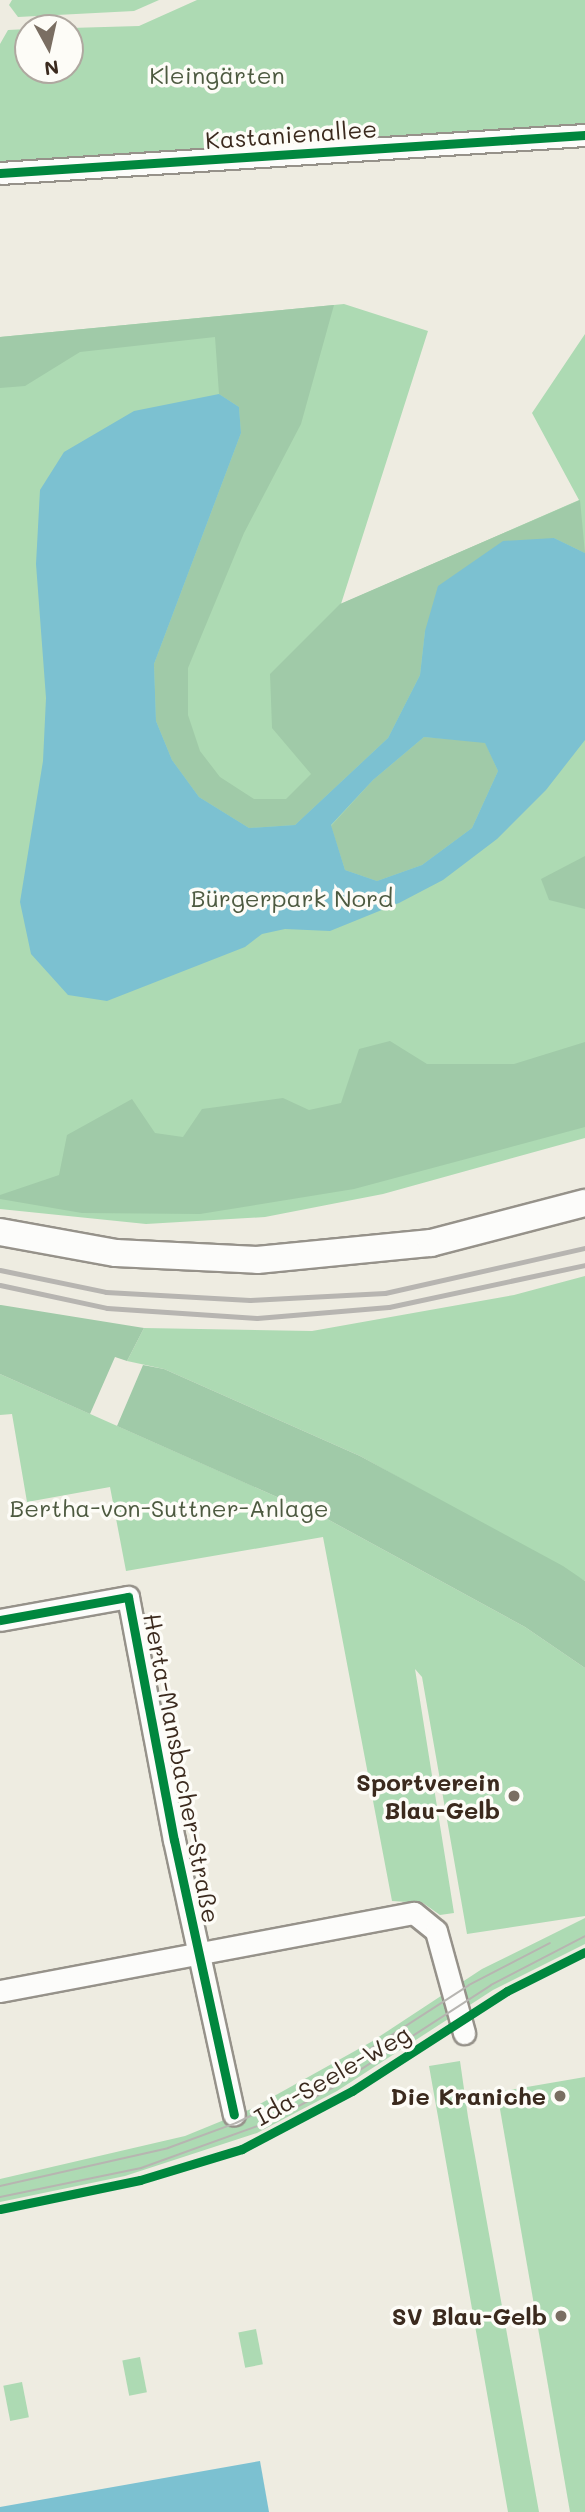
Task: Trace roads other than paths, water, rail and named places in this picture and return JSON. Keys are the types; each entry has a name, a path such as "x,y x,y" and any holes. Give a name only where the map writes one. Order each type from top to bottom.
{"main road":[{"path":"0,1232 116,1253 257,1260 431,1243 585,1203"}],"street":[{"name":"Kastanienallee","path":"0,173 585,135"},
{"name":"Herta-Mansbacher-Straße","path":"0,1620 128,1597 198,1950"},
{"path":"0,1991 198,1950 414,1913 436,1931 464,2033"},
{"path":"198,1950 233,2115"}],"water":[{"path":"219,394 239,407 241,433 154,664 156,721 172,760 199,797 249,828 295,825 388,738 420,675 425,631 438,586 503,541 554,538 585,553 585,740 546,790 497,839 443,880 399,903 330,931 285,929 262,934 245,947 107,1001 68,995 31,954 20,902 43,761 46,698 36,564 40,490 64,452 134,411","holes":["424,737 485,743 498,771 472,828 422,865 377,881 345,870 331,825 373,780"]},
{"path":"260,2461 269,2512 0,2512 0,2507"}],"tram line":[{"path":"0,2197 141,2168 269,2122 332,2088 491,1985 585,1936"},
{"path":"0,2186 168,2148 236,2123 314,2085 469,1985 550,1943"}],"railway":[{"path":"0,1270 106,1292 250,1300 385,1293 585,1248"},
{"path":"0,1285 107,1308 257,1318 389,1307 585,1265"}],"place":[{"name":"Sportverein Blau-Gelb","path":"514,1796"},
{"name":"Die Kraniche","path":"560,2096"},
{"name":"SV Blau-Gelb","path":"561,2316"}],"park label":[{"name":"Kleingärten","path":"217,75"},
{"name":"Bürgerpark Nord","path":"292,898"},
{"name":"Bertha-von-Suttner-Anlage","path":"169,1508"}]}
